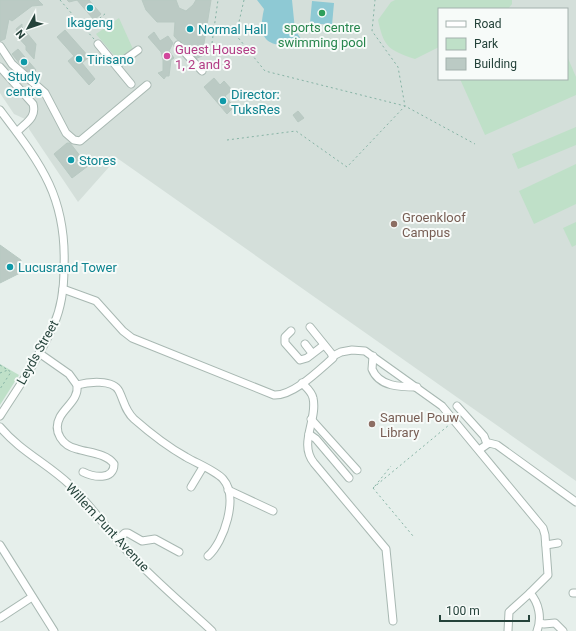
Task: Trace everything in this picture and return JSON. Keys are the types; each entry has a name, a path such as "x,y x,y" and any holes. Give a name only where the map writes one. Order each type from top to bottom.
{"street":[{"path":"98,44 117,65 131,84"},
{"path":"178,45 202,72"},
{"path":"0,46 12,64 46,93 66,133 74,140 80,140 148,87 82,142 72,141 63,134 42,94 17,73 0,53"},
{"path":"117,65 138,50"},
{"path":"0,67 33,104 35,111 32,118 17,132"},
{"name":"Leyds Street","path":"0,110 46,175 61,212 65,244 64,289 57,318 39,353 0,416"},
{"path":"64,289 96,301 132,338 269,394 278,396 288,393 333,356 341,352 358,350 365,351 373,356 438,402 543,528 546,544 548,575 509,612 508,631"},
{"path":"310,327 333,356"},
{"path":"291,330 285,338 285,343 297,358 303,360 324,345"},
{"path":"305,344 312,353"},
{"path":"39,353 69,374 77,385 76,396 59,420 58,432 60,439 68,447 99,455 111,460 114,465 110,472 100,477 93,477 83,472"},
{"path":"373,356 372,369 380,380 397,386 417,387"},
{"path":"77,385 95,383 114,386 119,392 128,413 134,419 185,457 223,478 228,490 229,513 220,543 208,556"},
{"path":"302,383 313,398 308,451 312,461 386,549 393,621"},
{"path":"457,406 484,436 487,444"},
{"path":"311,419 357,470"},
{"name":"Willem Punt Avenue","path":"0,427 15,443 69,484 89,504 117,540 135,559 212,631"},
{"path":"309,434 316,439 349,478"},
{"path":"479,450 487,444 497,444 576,502"},
{"path":"191,487 203,467"},
{"path":"228,490 273,511"},
{"path":"117,540 125,532 142,541 155,539 179,552"},
{"path":"546,544 558,543"},
{"path":"0,545 54,631"},
{"path":"530,593 536,601 540,628"},
{"path":"0,618 32,597"},
{"path":"540,628 545,624 555,623 563,631"}],"path":[{"path":"60,0 98,44"},
{"path":"212,43 218,0"},
{"path":"244,0 236,35 265,71 405,106 475,144"},
{"path":"375,0 372,31 398,67 405,106"},
{"path":"86,30 106,13"},
{"path":"227,140 296,131 347,167 405,106"},
{"path":"0,365 11,372 0,389"},
{"path":"0,372 8,370"},
{"path":"373,488 455,421"},
{"path":"373,488 391,466"},
{"path":"373,488 413,536"}],"shaded area":[{"name":"Groenkloof Campus","path":"0,0 576,0 576,481 117,158 78,202 29,129 28,123 25,119 14,114 0,93"}],"green space":[{"path":"395,0 512,0 512,4 509,8 438,8 438,48 415,59 393,50 385,42 378,20 391,2"},
{"path":"119,18 133,49 118,60 96,34"},
{"path":"568,58 576,77 576,95 485,135 460,80 568,80"},
{"path":"576,127 576,145 518,169 512,154"},
{"path":"576,164 576,204 534,224 519,191"},
{"path":"576,222 576,245 572,247 563,228"},
{"path":"0,364 19,375 0,405"}],"water":[{"path":"257,0 292,0 295,30 305,45 276,44 265,38 262,31 264,9"},
{"name":"sports centre swimming pool","path":"312,1 334,3 332,25 310,23"}],"building":[{"path":"0,0 38,0 43,5 32,6 12,21 9,19 5,39 0,41"},
{"name":"Ikageng","path":"77,0 89,0 101,14 94,20"},
{"name":"Normal Hall","path":"142,0 176,0 179,8 186,11 196,0 211,0 202,56 195,59 174,36 175,22 157,22 146,10"},
{"path":"22,24 22,27 36,44 34,59 26,50 26,46 16,35 18,33 16,29"},
{"name":"Tirisano","path":"65,30 89,57 82,63 95,79 89,85 68,61 74,56 57,37"},
{"name":"Guest Houses 1, 2 and 3","path":"154,32 160,41 168,36 173,43 169,51 174,58 171,60 169,76 166,76 164,79 158,73 163,71 161,52 148,37"},
{"name":"Study centre","path":"18,49 36,70 29,75 12,54"},
{"name":"Director: TuksRes","path":"214,78 220,85 224,81 232,90 225,96 234,107 227,114 204,87"},
{"path":"298,111 304,118 298,122 293,115"},
{"name":"Stores","path":"67,143 70,143 88,166 72,178 54,154"},
{"name":"Lucusrand Tower","path":"0,245 21,260 20,273 0,283"}],"place":[{"name":"Ikageng","path":"90,8"},
{"name":"sports centre swimming pool","path":"322,13"},
{"name":"Normal Hall","path":"190,29"},
{"name":"Guest Houses 1, 2 and 3","path":"167,56"},
{"name":"Tirisano","path":"79,59"},
{"name":"Study centre","path":"24,62"},
{"name":"Director: TuksRes","path":"223,101"},
{"name":"Stores","path":"71,160"},
{"name":"Groenkloof Campus","path":"394,224"},
{"name":"Lucusrand Tower","path":"10,267"},
{"name":"Samuel Pouw Library","path":"372,424"}]}
